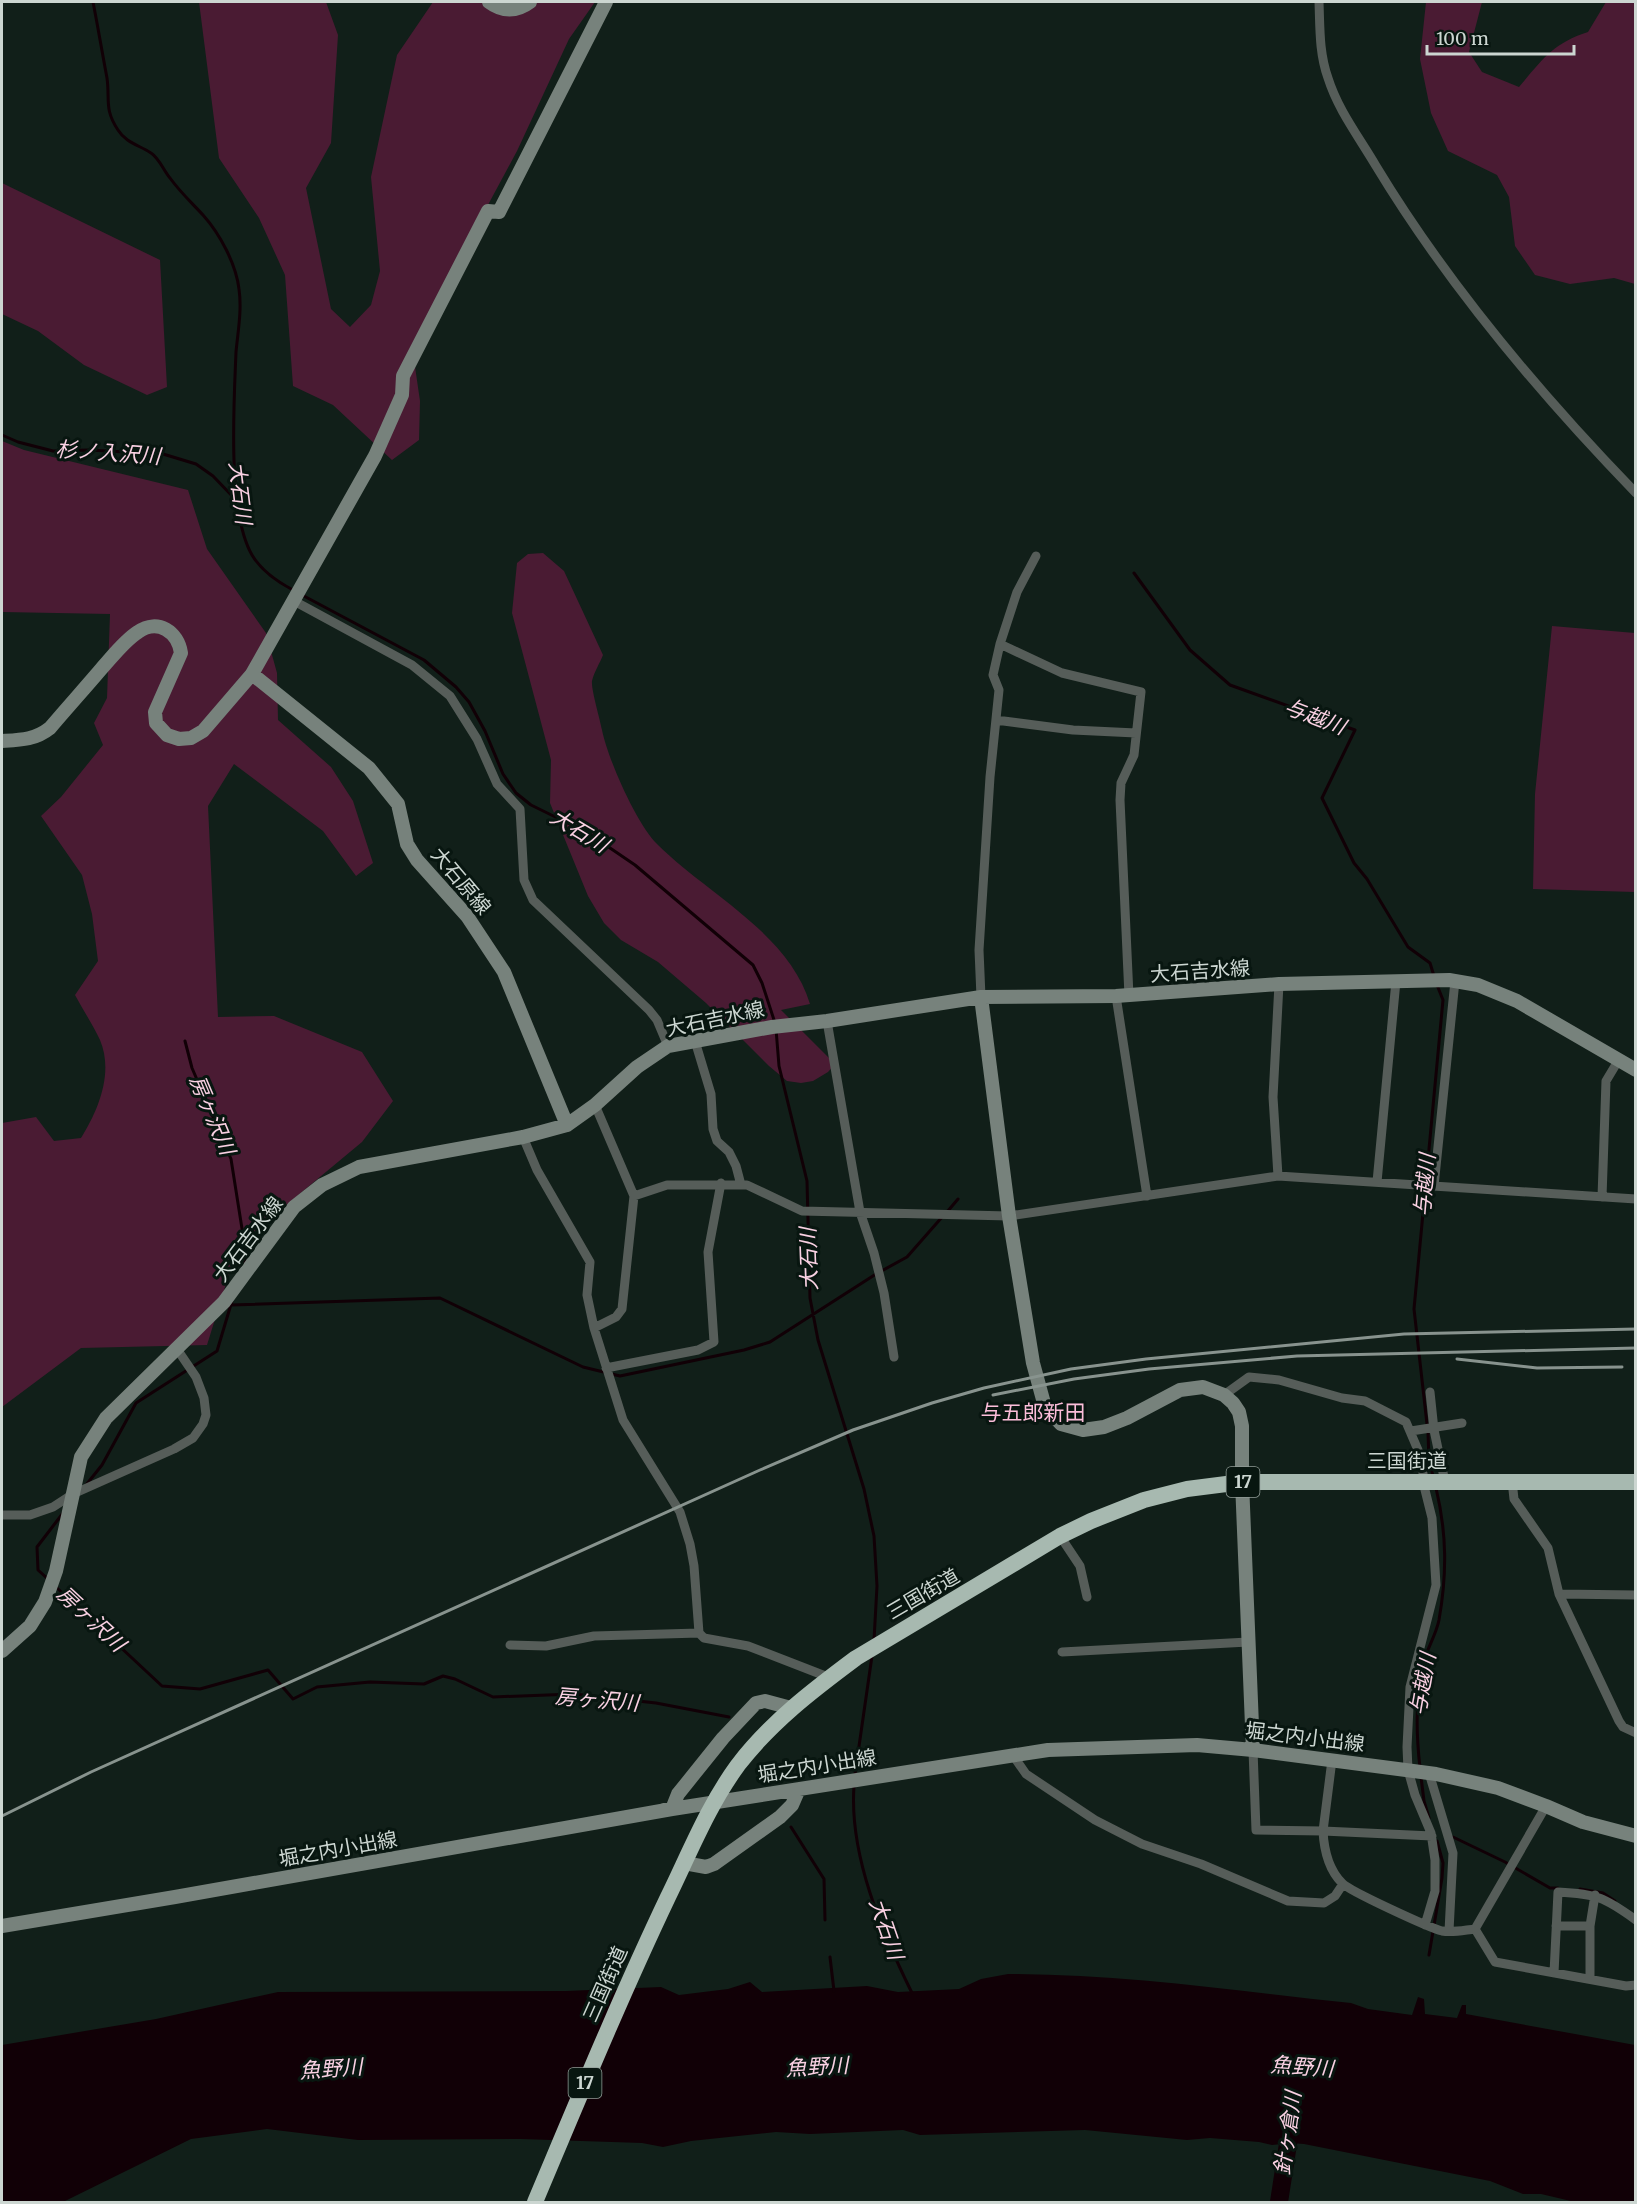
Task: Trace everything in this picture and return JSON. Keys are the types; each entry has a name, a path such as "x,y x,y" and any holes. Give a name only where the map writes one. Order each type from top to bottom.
{"highway":[{"name":"三国街道","path":"535,2202 636,1964 697,1832 721,1790 752,1749 792,1708 828,1677 856,1658 1060,1536 1144,1500 1187,1489 1242,1482 1635,1482"}],"main road":[{"path":"489,2 501,9 514,10 531,2"},
{"path":"2,741 40,736 50,728 124,643 140,630 151,626 163,627 171,631 180,643 181,653 155,712 156,723 167,735 179,739 191,738 203,731 252,675 375,456 402,395 403,376 488,211 500,212 606,2"},
{"name":"大石原線","path":"252,675 369,768 398,804 407,844 417,860 467,916 504,972 567,1125"},
{"name":"大石吉水線","path":"2,1651 30,1626 45,1602 56,1572 81,1457 106,1418 224,1302 294,1207 322,1185 359,1167 523,1137 567,1125 595,1105 637,1067 668,1046 776,1026 827,1021 981,997 1123,996 1279,984 1455,981 1478,985 1517,1001 1635,1070"},
{"path":"981,997 1009,1216 1033,1363 1045,1407 1061,1424 1083,1430 1104,1427 1127,1418 1180,1390 1203,1387 1224,1395 1239,1412 1242,1426 1242,1482 1253,1750"},
{"path":"672,1809 678,1794 723,1738 756,1703 765,1701 792,1708"},
{"name":"堀之内小出線","path":"2,1926 672,1809 1048,1750 1197,1745 1419,1771 1498,1788 1583,1822 1635,1836"},
{"path":"684,1863 706,1867 714,1864 780,1817 792,1805 800,1789"}],"street":[{"path":"1319,2 1321,52 1333,93 1393,195 1510,355 1571,427 1635,494"},
{"path":"981,997 979,950 999,690 993,675 1000,644 1017,592 1036,556"},
{"path":"295,599 412,664 450,696 477,740 497,784 520,809 524,880 533,900 649,1010 657,1020 668,1046"},
{"path":"1000,644 1062,673 1141,692 1134,755 1121,783 1120,800 1123,996 1147,1196"},
{"path":"996,720 1073,730 1136,733"},
{"path":"1377,1182 1396,981"},
{"path":"1434,1186 1455,981"},
{"path":"1278,1176 1273,1097 1279,984"},
{"path":"827,1021 860,1212 884,1293 894,1357"},
{"path":"695,1041 711,1094 712,1129 717,1141 729,1152 741,1185"},
{"path":"1602,1197 1606,1081 1618,1061"},
{"path":"594,1328 616,1317 622,1309 634,1196 595,1105"},
{"path":"523,1137 537,1170 590,1262 587,1295 594,1328 623,1420 680,1512 694,1566 699,1633 704,1638 748,1646 828,1677"},
{"path":"634,1196 668,1185 747,1185 802,1210 1009,1216 1278,1176 1635,1199"},
{"path":"606,1368 698,1350 714,1342 708,1252 721,1184"},
{"path":"2,1515 30,1515 53,1507 73,1494 174,1449 193,1438 206,1415 204,1398 196,1377 177,1349"},
{"path":"1224,1395 1249,1377 1279,1380 1342,1398 1365,1401 1406,1422 1416,1430 1423,1467 1423,1482 1432,1518 1436,1585 1410,1686 1407,1747 1419,1771 1450,1856 1446,1931"},
{"path":"1430,1392 1434,1427 1445,1482"},
{"path":"1416,1430 1462,1423"},
{"path":"1512,1481 1514,1499 1548,1548 1559,1594 1619,1721 1623,1727 1635,1733"},
{"path":"1060,1536 1080,1566 1087,1597"},
{"path":"1559,1594 1635,1595"},
{"path":"510,1645 546,1646 594,1636 699,1633"},
{"path":"1062,1652 1248,1642"},
{"path":"1253,1750 1256,1830 1432,1836"},
{"path":"1012,1754 1026,1774 1095,1820 1142,1844 1200,1864 1288,1901 1324,1903 1335,1896 1343,1884"},
{"path":"1332,1760 1323,1831 1324,1850 1343,1884 1426,1925 1446,1931 1475,1929"},
{"path":"1419,1771 1415,1795 1432,1836 1435,1857 1435,1891 1426,1925"},
{"path":"1475,1929 1546,1806"},
{"path":"1435,1857 1450,1856"},
{"path":"1554,1973 1557,1892 1595,1895 1609,1900 1635,1920"},
{"path":"1590,1979 1590,1926 1595,1895"},
{"path":"1556,1926 1590,1926"},
{"path":"1475,1929 1495,1962 1626,1986 1635,1985"}],"shaded area":[{"path":"199,2 326,2 338,35 331,143 306,188 331,309 350,327 371,305 380,271 371,177 397,55 433,2 595,2 569,39 517,151 412,346 420,401 419,440 392,460 333,405 293,386 285,275 259,218 219,158"},
{"path":"1426,2 1482,2 1469,52 1482,72 1519,87 1557,47 1588,32 1606,2 1635,2 1635,284 1614,278 1570,284 1535,275 1515,246 1509,197 1497,175 1448,151 1431,113 1420,59"},
{"path":"2,183 160,260 167,387 147,395 84,365 38,331 2,314"},
{"path":"2,441 24,450 188,490 207,549 266,633 277,673 278,720 331,767 353,801 373,863 356,876 323,831 234,764 208,806 218,1017 274,1016 362,1052 393,1101 362,1142 249,1236 229,1274 207,1345 81,1348 2,1407 2,1123 36,1117 54,1141 81,1138 98,1104 105,1078 104,1053 100,1040 75,995 98,961 92,914 82,875 41,816 61,797 103,745 94,723 107,698 110,614 2,612"},
{"path":"543,553 564,571 603,655 592,681 593,690 610,757 632,806 657,844 766,935 784,956 799,979 810,1004 781,1010 835,1064 828,1072 813,1081 801,1083 787,1081 706,1003 658,962 621,940 604,923 588,896 550,803 551,760 512,613 517,563 528,554"},
{"path":"1552,626 1635,633 1635,892 1533,889 1535,794"}],"water":[{"name":"魚野川","path":"1008,1974 1094,1977 1180,1984 1351,2003 1368,2009 1412,2015 1418,1997 1424,1999 1425,2014 1457,2018 1462,2005 1466,2005 1466,2014 1635,2045 1635,2202 1575,2202 1541,2194 1523,2194 1490,2181 1304,2144 1272,2145 1210,2138 1187,2140 1085,2130 920,2135 903,2130 810,2134 776,2132 691,2141 663,2147 642,2143 521,2139 358,2140 267,2129 191,2139 63,2202 2,2202 2,2045 156,2019 278,1992 566,1991 661,1987 679,1995 728,1989 750,1982 762,1992 867,1986 898,1992 959,1989 981,1979"}],"waterway":[{"name":"大石川","path":"93,2 107,78 109,110 114,123 125,138 156,158 182,193 203,215 226,250 234,270 240,305 234,427 235,485 239,512 244,536 252,555 270,575 293,590"},
{"name":"杉ノ入沢川","path":"2,435 18,442 53,451 89,450 163,454 196,464 213,476 236,500"},
{"name":"与越川","path":"1134,573 1190,650 1230,685 1355,730 1322,798 1354,863 1367,879 1408,947 1430,963 1434,976"},
{"name":"大石川","path":"302,595 424,660 456,687 469,702 485,731 503,774 516,793 531,805 588,833 635,865 753,965 762,983 775,1023"},
{"name":"与越川","path":"1433,1476 1429,1460 1414,1309 1443,1000 1437,985"},
{"name":"大石川","path":"776,1029 779,1066 807,1181 810,1298 818,1340 864,1489 874,1536 877,1586 874,1640"},
{"name":"房ヶ沢川","path":"185,1041 192,1068 231,1159 246,1254 242,1269"},
{"path":"947,1212 958,1199"},
{"path":"231,1305 440,1298 583,1367 620,1376 744,1350 770,1342 876,1274 907,1257 943,1216"},
{"name":"房ヶ沢川","path":"86,1485 102,1465 136,1403 217,1351 232,1301"},
{"name":"与越川","path":"1420,1768 1417,1702 1423,1663 1439,1620 1444,1570 1444,1538 1436,1488"},
{"name":"房ヶ沢川","path":"49,1580 38,1570 37,1547 63,1513"},
{"name":"房ヶ沢川","path":"56,1587 162,1686 200,1689 268,1670 293,1699 317,1687 370,1682 424,1684 443,1676 455,1679 493,1697 574,1694 656,1703 729,1717"},
{"name":"大石川","path":"855,1774 872,1656"},
{"name":"与越川","path":"1421,1777 1429,1818"},
{"name":"大石川","path":"854,1786 854,1812 862,1866 879,1919 912,1993"},
{"name":"房ヶ沢川","path":"791,1827 824,1879 825,1920"},
{"path":"1453,1837 1505,1862 1550,1888 1558,1888"},
{"name":"与越川","path":"1429,1955 1442,1878 1443,1863 1437,1841"},
{"path":"1580,1889 1603,1893 1615,1901"},
{"name":"房ヶ沢川","path":"830,1957 834,1991"},
{"name":"針ヶ倉川","path":"1279,2202 1292,2118"}],"railway":[{"path":"2,1816 91,1772 760,1470 853,1430 932,1403 984,1388 1071,1369 1146,1359 1404,1334 1636,1329"},
{"path":"993,1395 1074,1379 1149,1369 1297,1356 1636,1348"},
{"path":"1457,1359 1537,1368 1622,1367"}],"district":[{"name":"与五郎新田","path":"1033,1413"}]}
